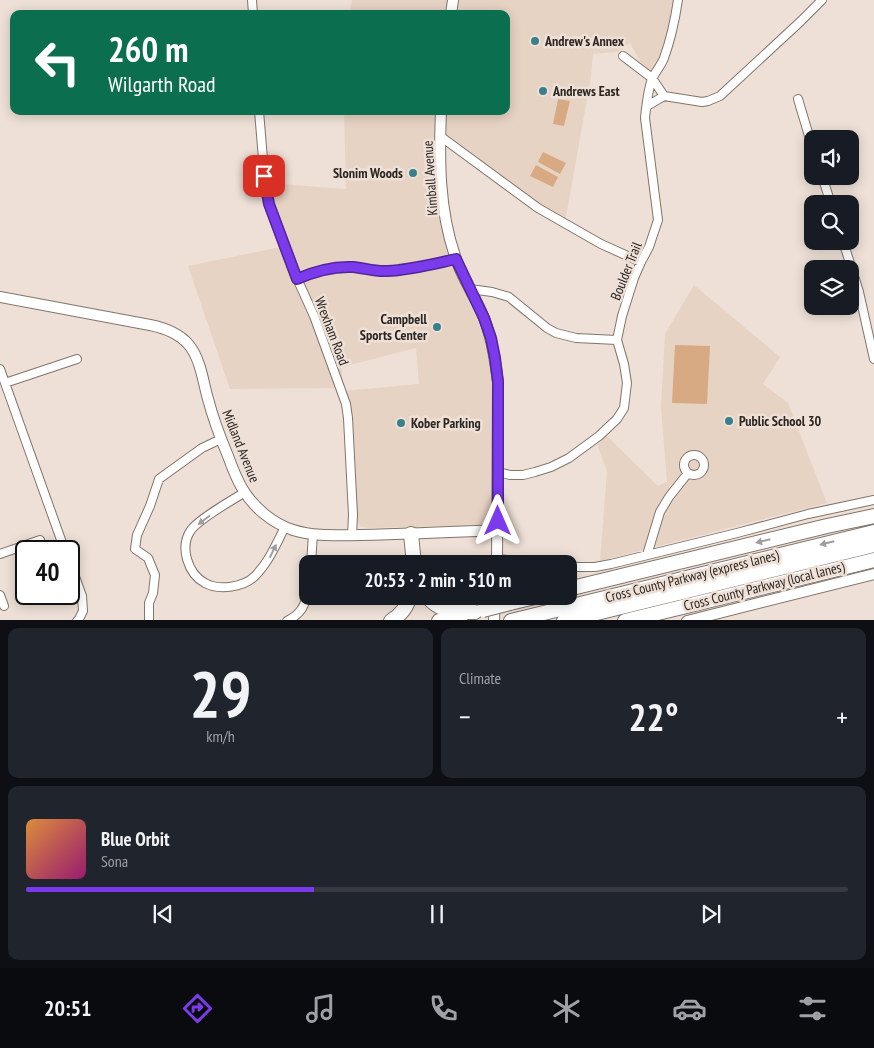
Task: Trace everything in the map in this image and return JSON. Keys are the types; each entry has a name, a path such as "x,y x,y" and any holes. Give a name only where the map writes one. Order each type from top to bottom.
{"highway":[{"path":"828,526 874,511"},
{"path":"577,587 874,516"},
{"name":"Cross County Parkway (express lanes)","path":"511,620 874,532"},
{"path":"406,534 407,555"},
{"path":"406,534 412,555"},
{"name":"Cross County Parkway (express lanes)","path":"564,620 874,545"},
{"name":"Cross County Parkway (local lanes)","path":"625,620 874,560"},
{"path":"391,620 404,610 407,605"},
{"path":"437,605 442,608 479,611"},
{"path":"439,620 502,605"}],"street":[{"name":"Boulder Trail","path":"498,472 523,475 551,467 569,458 599,436 617,419 624,408 627,383 617,340 622,316 658,220 645,118 646,106 652,78 664,60 674,25 678,0"},
{"path":"646,106 664,96 702,102 720,96 822,0"},
{"path":"623,56 652,78 664,96"},
{"path":"798,99 807,130"},
{"name":"Wrexham Road","path":"259,115 262,154 269,204 297,279 314,316 346,404 352,535"},
{"name":"Kimball Avenue","path":"441,115 442,197 451,245 484,318 495,358 498,382 497,555"},
{"path":"440,136 538,208 601,244 641,262"},
{"path":"846,250 859,292 874,359"},
{"path":"297,279 329,268 352,267 386,271 456,259"},
{"path":"470,289 509,297 547,328 556,333 576,338 617,340"},
{"name":"Midland Avenue","path":"0,298 150,325 170,330 180,336 189,345 198,361 208,401 238,481 254,504 265,515 285,526 299,532 313,534 352,535 498,530"},
{"path":"5,383 77,359"},
{"path":"0,369 61,540"},
{"path":"149,620 149,603 153,593 155,575 148,558 134,549 137,535 159,479 202,448 221,439"},
{"path":"647,555 660,512 688,473"},
{"path":"245,492 202,520 191,530 186,541 185,552 192,571 198,578 206,584 228,588 254,578 268,561 285,526"},
{"path":"577,567 611,564 736,534 808,514 874,500"},
{"path":"312,555 313,534"},
{"path":"0,554 15,549"},
{"path":"687,620 706,619 874,574"},
{"path":"78,620 80,620 83,611 80,590"},
{"path":"0,595 4,606"},
{"path":"287,620 294,618 304,605"},
{"path":"494,620 495,605"}],"shaded area":[{"path":"352,0 677,0 662,57 649,77 630,43 617,52 593,54 591,77 565,222 438,135 436,181 438,200 455,265 492,357 493,442 491,525 368,528 360,526 356,518 343,391 419,384 416,348 342,367 342,388 230,389 188,266 286,246 266,183 346,189 344,115 510,115 510,10 350,10"},
{"path":"558,99 570,101 564,126 553,124"},
{"path":"543,152 566,163 560,174 538,162"},
{"path":"536,165 558,177 553,187 530,176"},
{"name":"Public School 30","path":"694,285 780,357 763,384 788,403 827,503 600,561 607,471 597,445 606,435 658,486 667,482 661,407 665,334"},
{"path":"675,345 710,346 707,404 672,403"}],"place":[{"name":"Andrew's Annex","path":"535,41"},
{"name":"Andrews East","path":"543,91"},
{"name":"Slonim Woods","path":"413,173"},
{"name":"Campbell Sports Center","path":"437,327"},
{"name":"Public School 30","path":"729,421"},
{"name":"Kober Parking","path":"401,423"}],"route":[{"path":"264,176 269,204 297,279 329,268 352,267 386,271 456,259 484,318 495,358 498,382 498,521"}]}
